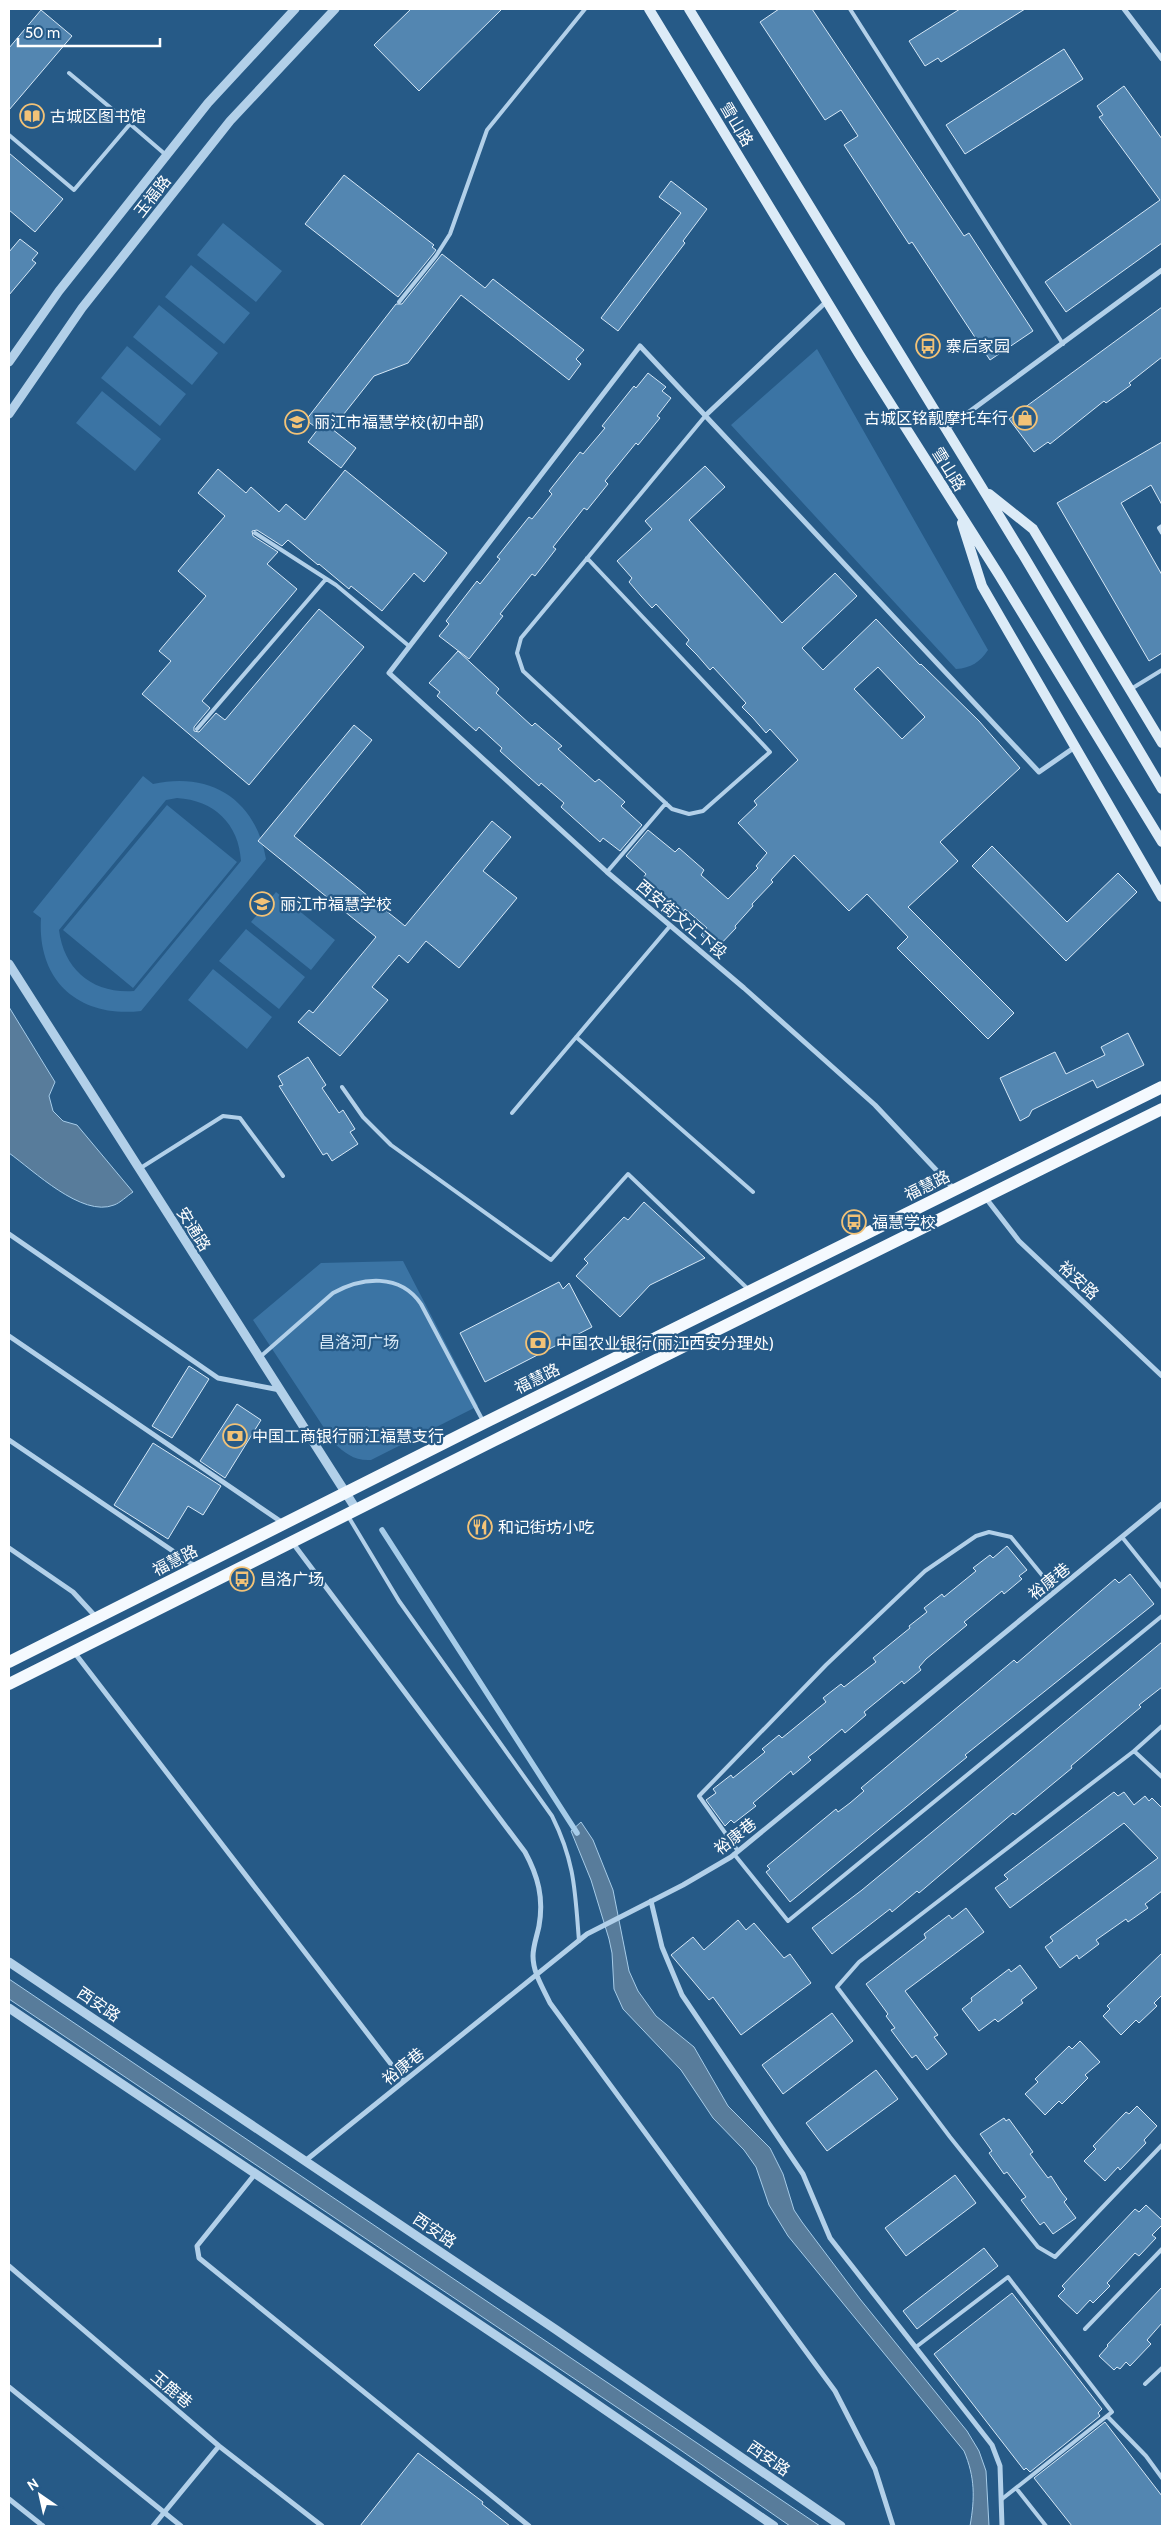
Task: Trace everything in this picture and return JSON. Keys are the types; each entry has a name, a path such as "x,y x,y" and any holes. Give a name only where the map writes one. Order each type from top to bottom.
{"main road":[{"name":"雪山路","path":"649,9 827,301 1162,842"},
{"name":"雪山路","path":"689,9 982,488 1162,789"},
{"path":"982,488 1033,529 1162,742"},
{"path":"956,508 982,586 1162,897"},
{"name":"福慧路","path":"13,1658 1162,1087"},
{"path":"9,1684 1162,1109"}],"street":[{"name":"玉福路","path":"9,362 60,291 167,155 238,68 295,9"},
{"name":"玉福路","path":"9,414 82,308 224,129 293,52 335,9"},
{"path":"1124,9 1162,59"},
{"path":"946,429 1162,270"},
{"path":"706,415 827,301"},
{"path":"409,646 640,346 1039,772 1075,747"},
{"name":"西安街文汇下段","path":"409,646 388,673 607,872 875,1105 955,1190"},
{"name":"安通路","path":"9,964 345,1492 352,1512"},
{"name":"裕安路","path":"985,1197 1019,1241 1162,1376"},
{"path":"9,1234 218,1378 280,1390"},
{"path":"9,1336 284,1523"},
{"path":"9,1440 196,1567"},
{"name":"裕康巷","path":"305,2161 588,1934 637,1907 691,1881 736,1853 1162,1504"},
{"path":"292,1542 510,1831 537,1874 541,1899 539,1925 533,1947 536,1975 550,2003 786,2321 835,2391 875,2469 893,2526"},
{"path":"9,1548 73,1592 96,1618"},
{"path":"74,1651 404,2081"},
{"path":"651,1901 662,1948 682,1995 803,2174 830,2238 992,2445 1000,2466 1002,2526"},
{"name":"西安路","path":"9,1962 556,2329 842,2526"},
{"path":"9,2008 774,2526"},
{"path":"255,2174 197,2246 199,2258 529,2526"},
{"name":"玉鹿巷","path":"9,2266 219,2446 322,2526"},
{"path":"9,2387 181,2526"},
{"path":"154,2526 219,2446"},
{"path":"9,2499 43,2526"}],"lane":[{"path":"399,302 436,256 450,234 486,130 585,9"},
{"path":"850,9 1063,344"},
{"path":"69,73 167,155"},
{"path":"9,135 74,190 130,124"},
{"path":"587,558 770,752 703,811 689,814 680,812 666,803 522,672 517,653 521,638 587,558 706,415"},
{"path":"1162,526 1159,528 1162,533"},
{"path":"255,533 326,579 409,646"},
{"path":"197,729 326,579"},
{"path":"1130,690 1162,670"},
{"path":"607,872 666,803"},
{"path":"512,1112 670,926"},
{"path":"576,1037 754,1192"},
{"path":"342,1087 363,1118 391,1145 551,1260 628,1174 750,1291"},
{"path":"139,1169 224,1116 240,1118 283,1176"},
{"path":"258,1358 333,1293 345,1286 373,1280 402,1286 410,1290 421,1304 484,1423"},
{"path":"352,1512 398,1601 552,1816 562,1836 574,1872 579,1941"},
{"path":"1056,1591 1011,1537 997,1533 976,1536 925,1571 826,1665 699,1796 736,1853 788,1921 1162,1616"},
{"path":"1122,1537 1162,1588"},
{"path":"1162,1726 1134,1751 858,1962 837,1987 950,2137 1038,2247 1055,2257 1162,2145"},
{"path":"1134,1751 1162,1777"},
{"path":"1085,2329 1162,2249"},
{"path":"916,2347 1008,2277 1112,2412 1002,2499"},
{"path":"1145,2384 1162,2368"},
{"path":"1107,2416 1146,2456 1162,2478"},
{"path":"1016,2488 1046,2526"}],"green space":[{"path":"223,223 282,271 256,302 197,255"},
{"path":"191,265 250,313 224,344 165,297"},
{"path":"159,305 218,353 192,385 133,337"},
{"path":"127,346 186,394 160,426 101,378"},
{"path":"817,349 988,650 982,658 971,666 956,669 731,425"},
{"path":"102,391 161,439 135,471 76,423"},
{"path":"143,776 153,784 174,781 194,782 212,786 228,794 241,806 261,838 266,859 141,1011 119,1012 99,1008 81,1001 66,991 55,977 46,960 42,940 41,918 33,912","holes":["177,798 202,803 213,809 230,825 239,848 241,861 134,991 119,991 94,984 74,968 67,957 59,930 166,800"]},
{"path":"167,805 237,862 133,988 63,930"},
{"path":"276,892 335,940 311,970 251,922"},
{"path":"246,929 305,977 279,1009 219,961"},
{"path":"213,969 272,1017 247,1049 188,1000"},
{"name":"昌洛河广场","path":"403,1261 478,1406 371,1460 355,1458 334,1443 253,1320 321,1263"}],"shaded area":[{"path":"9,1007 55,1082 49,1096 53,1111 63,1121 77,1125 133,1192 116,1204 101,1207 87,1205 73,1199 9,1153"},
{"path":"581,1822 593,1840 613,1890 629,1971 638,1991 656,2016 694,2047 728,2106 770,2148 783,2174 794,2210 802,2222 860,2299 967,2431 979,2451 986,2471 989,2526 970,2526 973,2488 968,2461 964,2451 788,2236 769,2205 756,2167 744,2150 713,2118 681,2070 623,2009 614,1989 612,1953 609,1939 591,1880 571,1831"},
{"path":"9,1979 820,2526 790,2526 679,2449 9,1999"}],"building":[{"path":"411,9 502,9 419,91 374,45"},
{"path":"779,9 812,9 964,236 969,233 1033,331 990,360 912,242 909,244 844,145 858,136 841,110 825,120 760,22"},
{"path":"960,9 1025,9 941,62 938,58 925,66 909,41"},
{"path":"41,10 72,36 9,110 9,48"},
{"path":"1064,49 1083,79 965,154 946,125"},
{"path":"1124,86 1162,139 1162,243 1066,312 1045,282 1160,200 1099,117 1103,115 1097,106"},
{"path":"9,153 63,199 35,232 9,210"},
{"path":"344,175 434,245 432,247 436,250 398,297 305,224"},
{"path":"671,181 707,209 683,241 685,243 618,331 601,318 681,213 659,197"},
{"path":"20,239 38,253 32,260 36,263 9,295 9,252"},
{"path":"442,254 485,288 493,279 584,350 576,359 581,364 569,380 461,295 408,363 374,376 332,429 356,448 341,468 308,442 318,429 306,420 396,304 402,304"},
{"path":"1162,307 1162,357 1129,383 1131,385 1106,403 1104,401 1050,444 1048,442 1034,452 1009,419"},
{"path":"648,373 666,387 662,391 671,398 657,416 660,418 638,445 636,443 605,481 608,484 587,510 584,508 553,547 556,549 535,576 532,574 500,614 503,616 469,659 439,636 449,624 446,621 477,581 480,584 500,559 497,557 529,517 532,519 552,494 549,491 580,452 583,454 605,428 602,426 634,386 636,388"},
{"path":"1162,442 1162,505 1151,485 1121,503 1162,575 1162,653 1149,661 1057,503"},
{"path":"705,466 725,487 689,520 782,623 835,573 857,596 802,648 823,670 876,619 920,665 979,721 1020,768 940,842 958,861 908,907 1014,1013 988,1039 897,948 908,937 867,894 849,911 794,855 771,880 773,882 752,904 753,906 735,926 736,928 716,949 701,935 707,928 685,909 682,913 643,878 646,874 626,856 648,830 675,852 679,848 704,870 701,875 728,899 758,868 756,866 767,853 738,823 757,805 754,801 798,760 770,729 766,733 742,707 746,703 713,667 710,670 686,644 689,640 656,604 652,608 629,582 632,578 617,561 652,529 645,521","holes":["878,667 925,717 902,739 854,689"]},
{"path":"218,469 246,493 251,487 279,512 286,504 305,520 345,470 447,553 424,582 414,573 382,611 351,586 349,589 288,540 282,546 257,530 252,531 253,536 278,552 267,564 297,589 202,701 210,708 194,727 194,731 199,732 216,713 225,720 319,609 364,647 249,785 142,694 171,661 159,651 206,596 178,571 225,516 198,493"},
{"path":"458,651 499,689 496,693 532,726 535,723 562,746 558,749 595,782 599,779 625,802 621,806 642,825 620,851 603,838 600,842 561,807 564,803 541,783 539,786 500,751 502,748 479,727 476,731 437,696 440,692 429,683"},
{"path":"354,725 372,740 294,836 405,926 492,821 511,837 483,871 517,898 459,968 426,941 408,963 399,955 372,987 388,1000 340,1056 298,1022 309,1010 313,1013 376,937 258,841"},
{"path":"992,846 1067,922 1118,873 1137,892 1066,961 972,866"},
{"path":"1128,1033 1144,1065 1097,1088 1093,1080 1032,1110 1029,1116 1020,1121 1000,1078 1055,1052 1066,1074 1105,1055 1101,1047"},
{"path":"308,1057 326,1085 322,1088 339,1113 343,1110 355,1129 350,1132 358,1144 332,1161 327,1153 323,1155 279,1086 283,1085 278,1076"},
{"path":"644,1202 705,1258 650,1285 620,1317 576,1276 588,1263 584,1259 624,1217 628,1220"},
{"path":"559,1282 563,1289 569,1283 592,1327 485,1382 460,1333"},
{"path":"189,1366 209,1379 172,1438 152,1426"},
{"path":"237,1404 261,1420 225,1478 200,1461"},
{"path":"153,1443 221,1486 203,1515 188,1506 168,1539 114,1505"},
{"path":"1007,1546 1027,1570 1019,1576 1022,1579 1004,1594 1002,1591 964,1622 967,1625 926,1659 919,1667 921,1670 904,1684 902,1681 864,1712 866,1715 845,1733 842,1729 808,1757 811,1760 793,1775 791,1771 753,1803 756,1806 734,1823 731,1820 725,1826 706,1800 716,1793 713,1789 731,1775 733,1778 765,1752 762,1749 779,1735 782,1738 826,1702 823,1698 841,1684 844,1687 876,1662 873,1658 927,1612 924,1608 942,1594 944,1597 976,1571 973,1568 990,1555 993,1558"},
{"path":"1130,1574 1154,1604 965,1755 967,1757 790,1902 766,1872 770,1869 767,1866 836,1809 838,1812 850,1803 864,1791 861,1788 1014,1660 1017,1663 1115,1579 1119,1583"},
{"path":"1162,1642 1162,1687 1139,1705 1141,1707 1071,1766 1072,1768 1015,1815 1013,1813 919,1893 917,1891 892,1912 890,1909 832,1954 812,1928 862,1890"},
{"path":"1114,1792 1118,1796 1124,1792 1134,1805 1145,1796 1149,1801 1152,1798 1162,1808 1162,1891 1145,1904 1148,1908 1128,1922 1126,1919 1096,1940 1099,1944 1079,1959 1077,1955 1060,1968 1045,1947 1053,1941 1050,1937 1158,1858 1124,1823 1010,1908 995,1888 1008,1879 1004,1875"},
{"path":"966,1908 984,1932 905,1991 938,2035 934,2037 947,2054 927,2070 916,2055 912,2058 891,2030 895,2028 886,2016 888,2014 866,1984 926,1938 924,1934 949,1915 952,1919"},
{"path":"738,1920 746,1930 754,1923 784,1958 790,1954 811,1983 741,2035 713,1997 709,2000 671,1955 693,1937 704,1950"},
{"path":"1162,1953 1162,1995 1154,2003 1157,2006 1139,2023 1136,2020 1121,2035 1103,2016 1110,2009 1107,2006"},
{"path":"1020,1965 1037,1988 1021,2000 1023,2003 998,2022 995,2019 979,2031 962,2009 972,2001 971,1998 1009,1969 1011,1972"},
{"path":"832,2013 853,2041 783,2094 762,2065"},
{"path":"1080,2041 1100,2062 1085,2075 1088,2078 1062,2104 1059,2101 1045,2115 1025,2094 1038,2082 1035,2079 1069,2046 1072,2049"},
{"path":"876,2070 898,2099 827,2151 806,2123"},
{"path":"1137,2106 1157,2126 1144,2140 1146,2143 1120,2170 1118,2167 1105,2181 1084,2161 1096,2149 1093,2146 1126,2112 1129,2114"},
{"path":"1004,2118 1006,2121 1009,2119 1033,2152 1030,2154 1048,2178 1051,2176 1067,2199 1064,2202 1076,2218 1053,2234 1044,2222 1040,2225 1021,2200 1026,2197 1007,2172 1004,2174 989,2153 992,2151 980,2134"},
{"path":"955,2175 976,2203 906,2256 885,2228"},
{"path":"1146,2205 1162,2220 1162,2225 1152,2235 1156,2238 1139,2256 1135,2253 1107,2283 1110,2286 1093,2303 1090,2300 1077,2314 1058,2296 1065,2289 1062,2286 1135,2209 1139,2212"},
{"path":"984,2248 998,2266 917,2329 903,2311"},
{"path":"1162,2287 1162,2323 1147,2340 1151,2344 1130,2366 1126,2362 1120,2369 1117,2367 1114,2370 1099,2356 1107,2345"},
{"path":"1012,2293 1102,2409 1098,2413 1100,2416 1030,2472 1026,2468 1024,2470 934,2354"},
{"path":"1105,2422 1162,2496 1162,2526 1072,2526 1034,2478"},
{"path":"418,2453 483,2502 482,2504 510,2526 360,2526"}],"waterway":[{"path":"382,1530 577,1833"}],"place":[{"name":"古城区图书馆","path":"32,116"},
{"name":"寨后家园","path":"928,346"},
{"name":"古城区铭靓摩托车行","path":"1025,418"},
{"name":"丽江市福慧学校(初中部)","path":"297,422"},
{"name":"丽江市福慧学校","path":"262,904"},
{"name":"福慧学校","path":"854,1222"},
{"name":"中国农业银行(丽江西安分理处)","path":"538,1343"},
{"name":"中国工商银行丽江福慧支行","path":"235,1436"},
{"name":"和记街坊小吃","path":"480,1527"},
{"name":"昌洛广场","path":"242,1579"}]}
